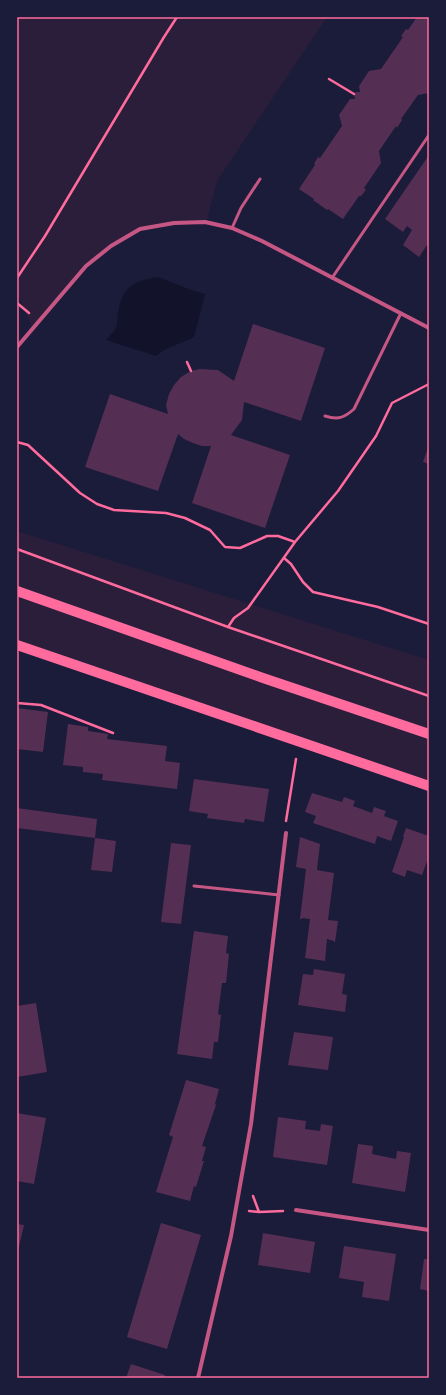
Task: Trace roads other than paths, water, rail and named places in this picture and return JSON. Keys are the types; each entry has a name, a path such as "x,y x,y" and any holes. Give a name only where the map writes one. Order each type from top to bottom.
{"main road":[{"path":"17,591 263,678 429,734"},
{"path":"17,645 429,786"}],"street":[{"path":"17,346 86,266 111,246 140,229 174,222 205,222 232,228 262,241 429,328"},
{"path":"198,1378 231,1236 251,1124 286,833"},
{"path":"296,1210 429,1230"}],"lane":[{"path":"332,278 429,135"},
{"path":"232,228 241,208 260,179"},
{"path":"325,416 333,418 346,417 354,409 401,314"},
{"path":"194,886 279,895"}]}
